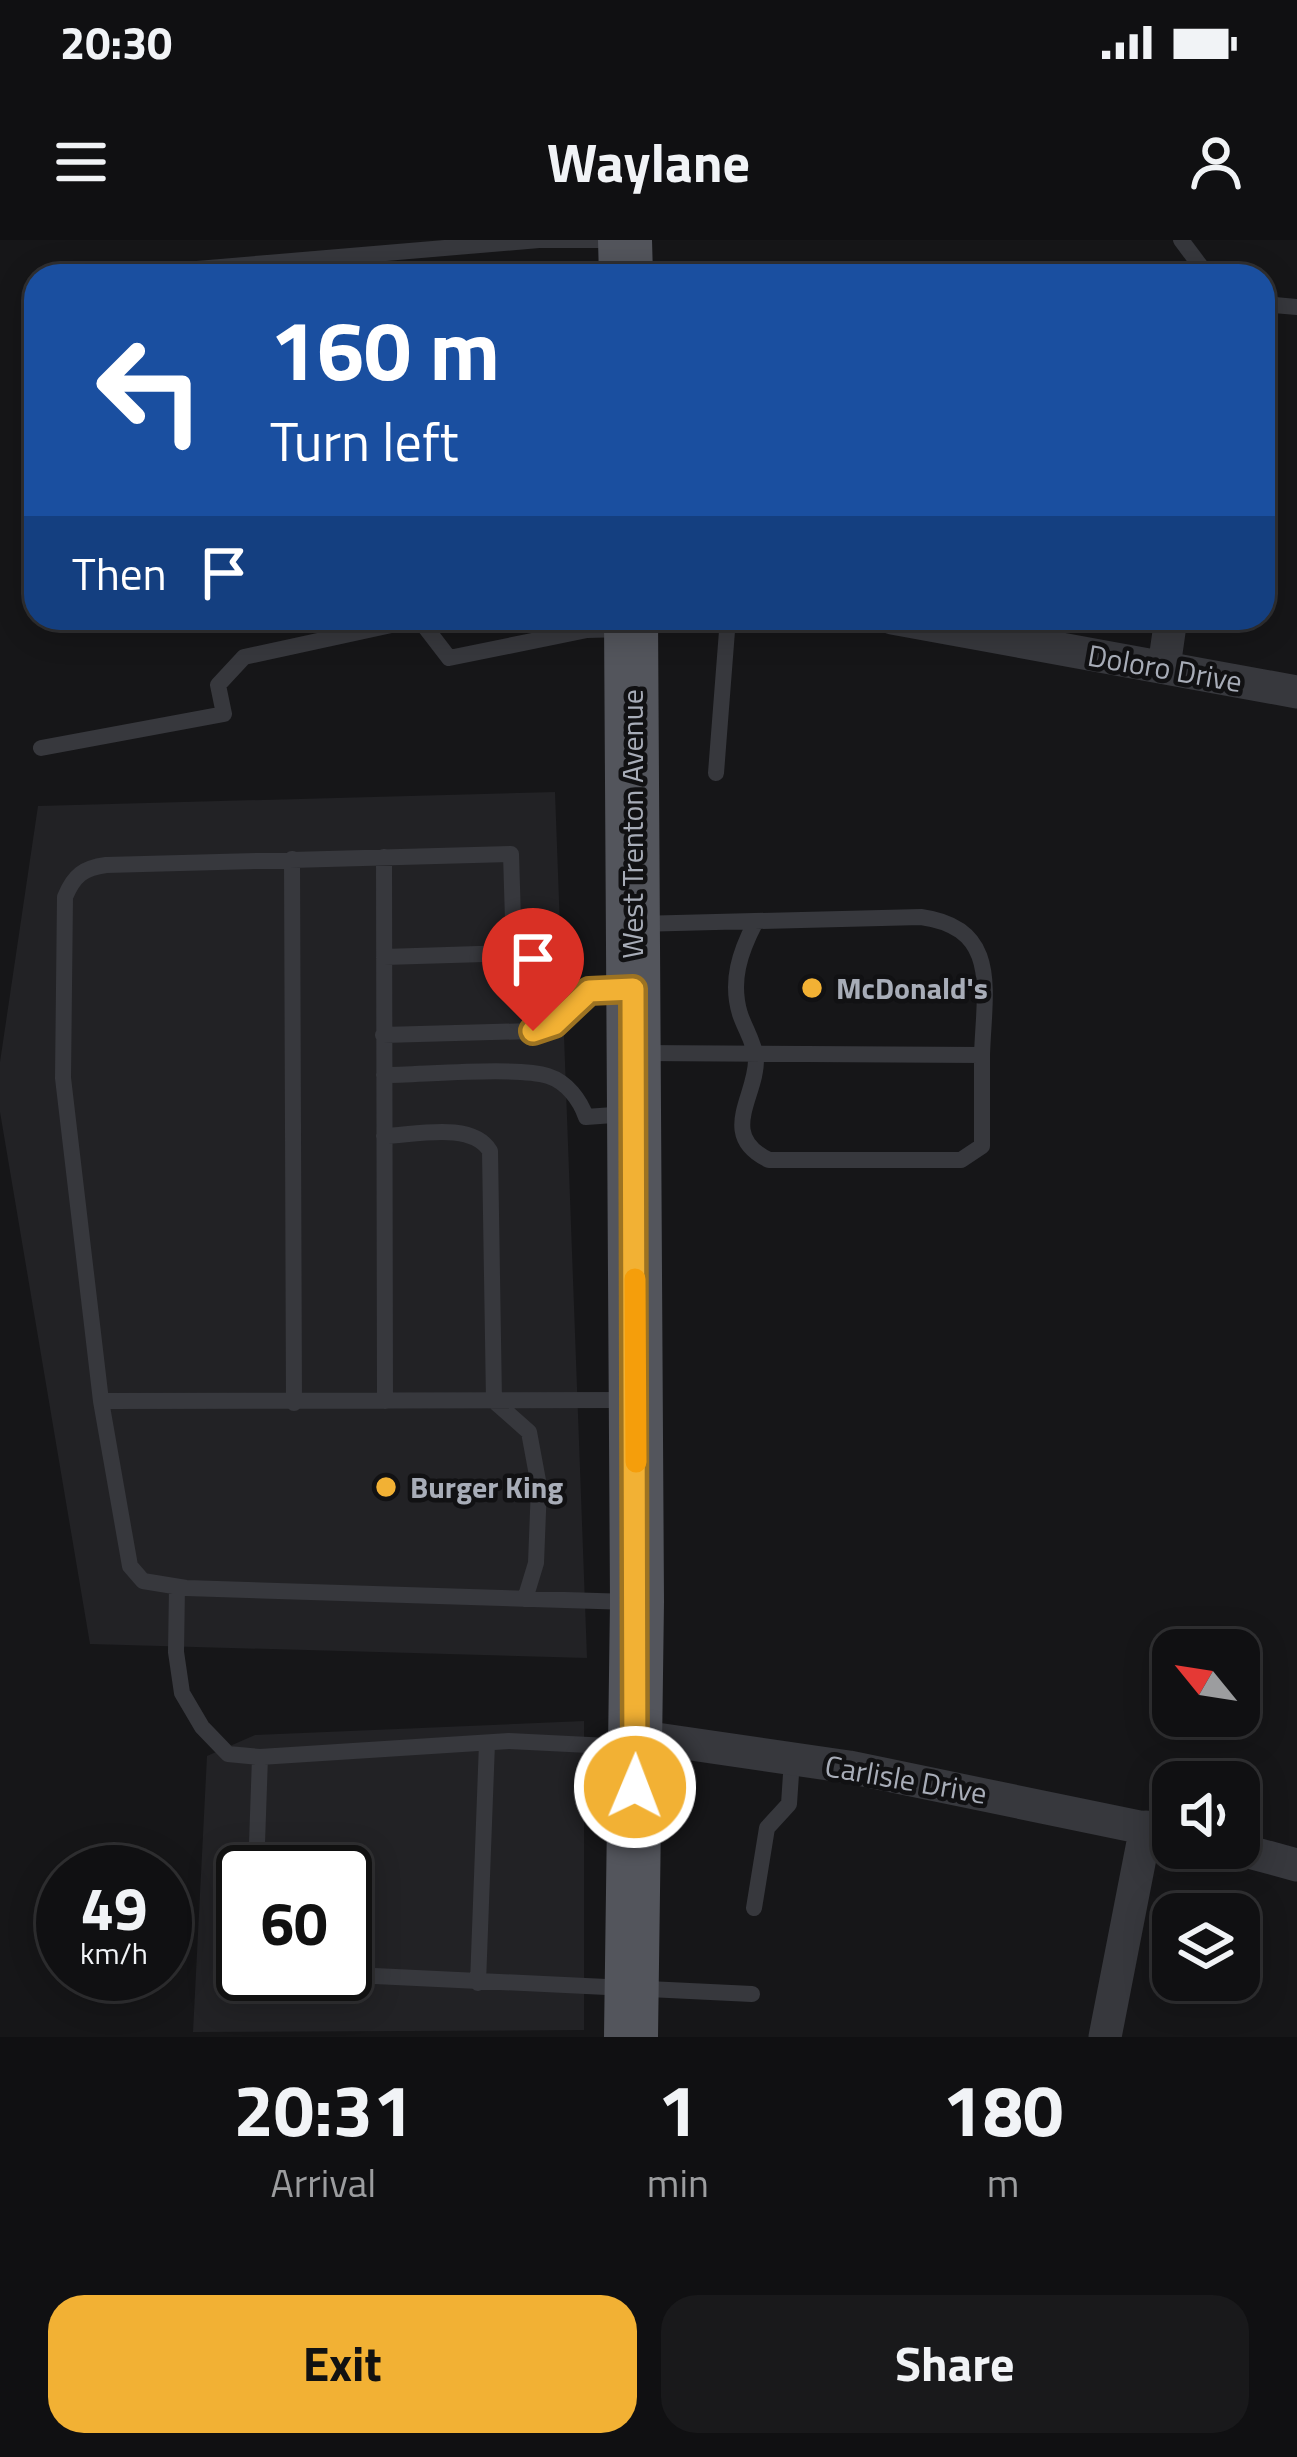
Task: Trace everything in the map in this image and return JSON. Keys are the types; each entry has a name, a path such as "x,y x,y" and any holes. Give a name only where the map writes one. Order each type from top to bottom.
{"main road":[{"name":"West Trenton Avenue","path":"631,630 637,1602 632,2014"}],"street":[{"name":"Doloro Drive","path":"957,630 1297,692"},
{"path":"1077,652 1082,630"},
{"path":"1164,668 1169,630"},
{"name":"Carlisle Drive","path":"636,1741 849,1767 1152,1829"},
{"path":"1260,1855 1297,1865"},
{"path":"1105,2037 1152,1857"}],"lane":[{"path":"246,264 464,243 625,240"},
{"path":"1180,240 1199,264"},
{"path":"41,748 224,714 218,686 244,656 366,630"},
{"path":"426,630 448,658 587,630"},
{"path":"716,773 727,630"},
{"path":"384,957 514,953 511,854 90,867 76,875 65,897 63,1078 101,1401 130,1566 143,1581 177,1587 637,1602"},
{"path":"384,857 385,1401"},
{"path":"292,859 294,1403"},
{"path":"633,924 921,916 962,928 977,944 982,962 982,1146 974,1154 961,1160 769,1160 758,1154 745,1139 742,1116 755,1079 756,1054 739,1011 736,987 740,952 755,923"},
{"path":"383,1035 533,1031 554,1024 589,991 633,989"},
{"path":"633,1052 982,1054"},
{"path":"383,1076 528,1073 558,1081 580,1102 586,1117 634,1113"},
{"path":"384,1136 462,1133 485,1143 490,1151 494,1400 530,1432 539,1486 536,1563 525,1599"},
{"path":"101,1401 636,1400"},
{"path":"177,1587 176,1652 182,1693 202,1727 228,1754 260,1757 487,1743 636,1741"},
{"path":"478,1983 487,1743"},
{"path":"257,1845 260,1757"},
{"path":"754,1908 767,1828 789,1804 792,1759"},
{"path":"372,1976 478,1983 632,2014 752,1994"}],"shaded area":[{"path":"555,792 587,1658 90,1644 0,1112 0,1062 38,806"},
{"path":"584,1721 584,2030 193,2032 207,1756 255,1735"}],"slow traffic":[{"path":"635,1279 636,1462"}],"place":[{"name":"McDonald's","path":"812,988"},
{"name":"Burger King","path":"386,1487"}],"route":[{"path":"533,1031 554,1024 589,991 633,989 635,1787"}]}
